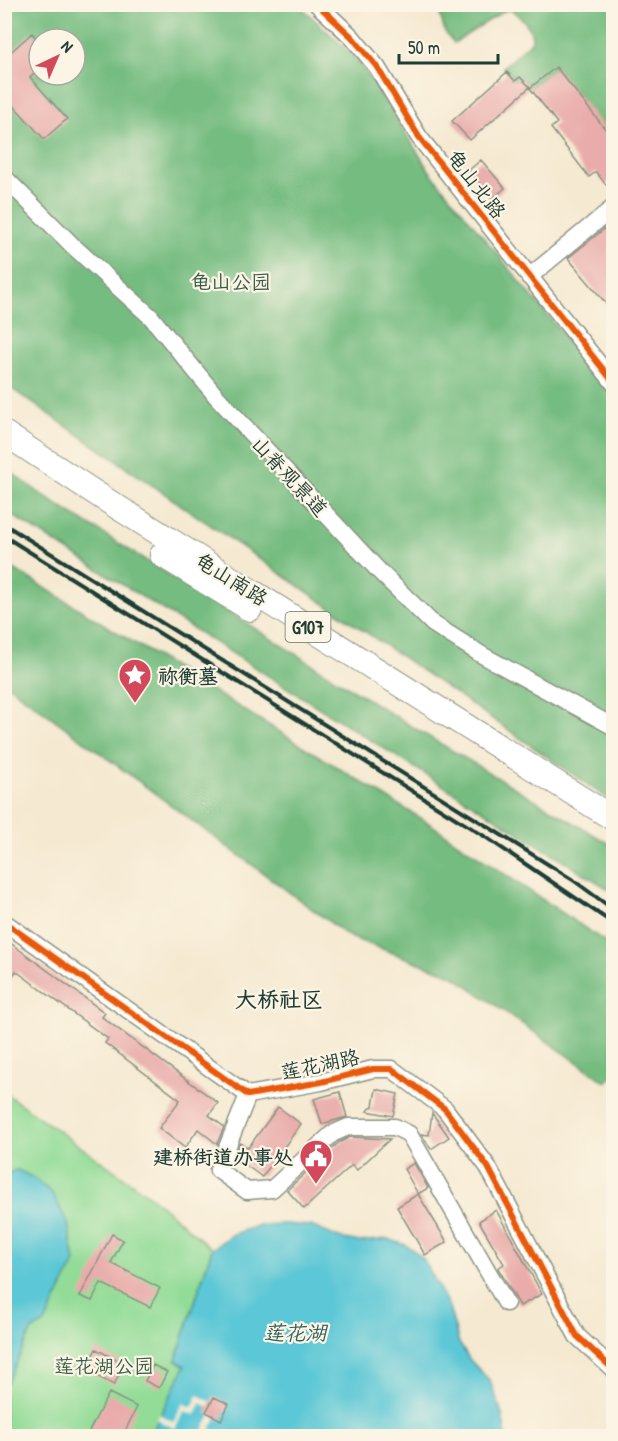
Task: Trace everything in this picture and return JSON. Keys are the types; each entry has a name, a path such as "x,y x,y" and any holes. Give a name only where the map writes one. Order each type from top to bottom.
{"highway":[{"name":"龟山南路","path":"4,433 103,498 614,819"},
{"name":"龟山南路","path":"4,452 210,586 614,828"}],"street":[{"name":"龟山北路","path":"317,4 352,37 372,60 419,137 614,383"},
{"name":"山脊观景道","path":"4,177 73,246 151,317 224,404 379,571 433,624 482,655 614,727"},
{"path":"529,277 614,207"},
{"path":"5,924 248,1095 218,1170 247,1191 272,1189 332,1134 348,1127 395,1127 409,1134 506,1303"},
{"name":"莲花湖路","path":"248,1095 321,1082 373,1069 392,1069 445,1109 488,1167 577,1336 614,1370"}],"green space":[{"name":"龟山公园","path":"5,5 299,5 359,61 431,173 613,395 613,802 5,384"},
{"path":"437,5 613,5 613,140 556,67 530,88 520,77 515,81 503,67 532,41 528,26 517,15 509,9 502,12 454,43 445,32"},
{"path":"5,468 51,501 414,728 613,846 613,892 5,511"},
{"path":"4,563 430,824 613,947 613,1076 606,1082 452,975 350,937 5,683"},
{"name":"莲花湖公园","path":"5,1093 150,1196 212,1249 176,1360 186,1366 150,1436 5,1436 4,1387 32,1330 17,1170 5,1174"}],"water":[{"path":"17,1170 34,1178 53,1194 68,1224 75,1262 45,1323 32,1330 5,1387 5,1174"},
{"name":"莲花湖","path":"260,1225 311,1226 339,1238 360,1242 387,1239 406,1245 423,1258 449,1307 459,1343 469,1359 490,1381 502,1414 506,1436 150,1436 185,1366 176,1360 212,1249 233,1234"}],"pier":[{"path":"198,1395 211,1402 214,1397 229,1404 221,1420 216,1418 210,1429 216,1432 214,1436 209,1436 203,1431 211,1415 206,1412 209,1407 201,1403 195,1415 184,1411 175,1429 157,1419 159,1414 174,1422 183,1403 192,1407"}],"building":[{"path":"27,37 27,87 39,87 67,119 44,139 4,95 4,58"},
{"path":"556,67 614,140 614,179 606,185 596,172 589,177 551,128 557,123 530,88"},
{"path":"507,72 515,81 520,77 530,87 470,140 452,121"},
{"path":"481,160 505,188 492,199 469,170"},
{"path":"614,221 614,313 568,258"},
{"path":"9,942 105,1013 102,1017 218,1103 209,1115 224,1127 217,1144 198,1129 185,1148 159,1128 180,1100 105,1043 108,1039 16,971 4,987 4,948"},
{"path":"376,1089 398,1094 393,1116 367,1111 373,1106"},
{"path":"340,1092 347,1117 322,1124 314,1099"},
{"path":"278,1107 301,1124 262,1177 235,1157 240,1143 248,1148"},
{"path":"432,1113 449,1137 431,1149 421,1134 429,1135"},
{"path":"350,1137 390,1139 357,1170 352,1165 304,1209 287,1190 338,1143"},
{"path":"414,1163 428,1188 418,1194 404,1169"},
{"path":"418,1194 447,1242 425,1255 397,1207"},
{"path":"496,1210 542,1294 520,1306 498,1268 504,1264 479,1221"},
{"path":"112,1234 123,1240 111,1263 160,1288 150,1307 101,1283 92,1301 80,1296"},
{"path":"96,1349 124,1364 114,1385 85,1370"},
{"path":"153,1365 167,1372 159,1388 145,1381"},
{"path":"109,1393 137,1407 122,1437 86,1437"},
{"path":"214,1397 229,1404 221,1420 206,1412"}],"railway":[{"path":"4,524 573,880 614,910"},
{"path":"4,536 484,836 614,924"}],"cycle path":[{"path":"317,4 352,37 377,67 419,137 614,383"},
{"path":"4,922 248,1095 321,1082 373,1069 392,1069 445,1109 488,1167 577,1336 614,1370"}],"place":[{"name":"祢衡墓","path":"135,704"},
{"name":"建桥街道办事处","path":"316,1185"}],"district":[{"name":"大桥社区","path":"279,999"}]}
